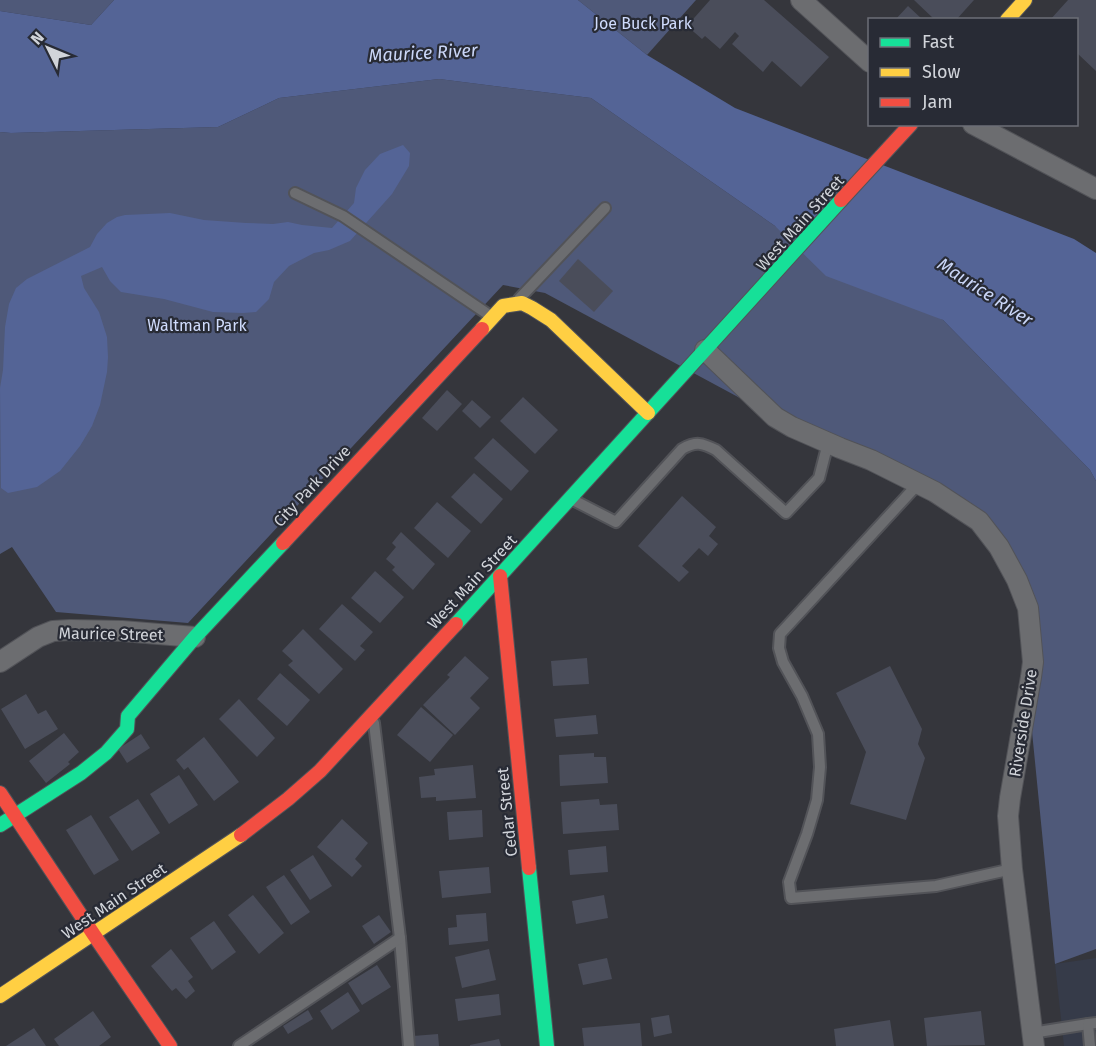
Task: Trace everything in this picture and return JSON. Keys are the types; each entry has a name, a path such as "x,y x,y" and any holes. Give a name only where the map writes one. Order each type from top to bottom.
{"main road":[{"path":"1009,18 1025,0"},
{"name":"West Main Street","path":"0,996 94,935 274,811 320,771 909,126"},
{"path":"515,303 522,303 551,320 648,413"},
{"name":"City Park Drive","path":"15,816 81,773 106,753 127,729 128,716 195,637 492,317 503,306 515,303"},
{"name":"Cedar Street","path":"500,576 547,1046"},
{"path":"0,793 170,1046"},
{"path":"0,825 15,816"}],"street":[{"path":"801,0 868,60"},
{"path":"977,126 1096,189"},
{"name":"Riverside Drive","path":"705,350 776,417 792,427 871,460 935,492 979,521 999,547 1017,579 1028,608 1033,663 1008,816 1012,869 1033,1039"},
{"name":"Maurice Street","path":"0,662 38,637 53,631 122,631 195,637"}],"lane":[{"path":"295,193 343,216 492,317"},
{"path":"515,303 605,208"},
{"path":"570,499 616,522 682,449 691,444 703,444 716,450 786,513 819,478 828,443"},
{"path":"918,484 780,634 779,648 783,662 802,696 818,734 820,768 817,800 789,882 791,898 936,886 1012,869"},
{"path":"373,714 400,938 409,1046"},
{"path":"239,1046 400,938"},
{"path":"1033,1039 1092,1024 1090,1046"}],"shaded area":[{"path":"1096,958 1096,1046 1064,1046 1055,964"}],"green space":[{"path":"0,0 114,0 91,25 0,11"},
{"name":"Joe Buck Park","path":"578,0 696,0 647,55"},
{"name":"Waltman Park","path":"439,79 591,98 775,226 943,320 1090,470 1096,481 1096,949 1055,964 1017,580 990,523 775,417 545,293 503,285 188,623 56,612 12,547 0,554 0,132 218,127 279,98"}],"water":[{"name":"Maurice River","path":"114,0 578,0 647,55 735,108 1074,239 1096,253 1096,481 1090,470 943,320 826,276 775,226 591,98 439,79 279,98 218,127 0,132 0,11 91,25"},
{"path":"403,145 410,153 409,166 392,194 350,241 329,250 314,253 289,266 274,282 269,299 256,312 213,312 164,299 121,292 110,281 102,267 81,276 84,288 99,312 107,337 107,372 100,405 92,426 80,446 60,471 37,487 8,493 1,488 0,388 5,327 9,304 16,288 27,279 90,247 97,234 107,223 125,215 170,213 204,220 273,224 288,222 332,228 354,203 356,188 365,170 380,154"}],"building":[{"path":"710,0 764,0 829,57 801,87 772,61 763,72 732,44 739,36 735,32 720,49 705,36 702,39 687,26"},
{"path":"914,0 974,0 958,18 933,18"},
{"path":"1068,0 1096,0 1096,71 1078,54 1078,18 1052,18"},
{"path":"908,6 921,18 897,18"},
{"path":"578,259 613,291 594,312 559,281"},
{"path":"447,390 462,404 437,431 422,418"},
{"path":"523,397 558,430 535,454 500,421"},
{"path":"472,400 491,417 480,428 462,411"},
{"path":"493,438 529,471 511,491 474,458"},
{"path":"474,473 503,499 481,524 451,497"},
{"path":"682,496 716,527 709,536 718,544 708,556 699,548 682,566 689,572 679,582 638,546"},
{"path":"437,502 471,531 448,558 414,528"},
{"path":"401,532 435,564 413,590 392,570 395,567 386,559 396,547 392,543"},
{"path":"375,571 404,597 380,623 351,598"},
{"path":"342,604 373,632 360,646 365,650 355,661 319,629"},
{"path":"303,629 343,669 319,694 288,665 293,661 282,651"},
{"path":"465,656 489,678 470,698 480,708 455,735 423,705 450,677 447,675"},
{"path":"587,658 589,684 553,686 551,661"},
{"path":"890,666 922,729 918,744 925,758 906,820 850,804 866,752 836,693"},
{"path":"280,673 310,700 287,726 257,699"},
{"path":"26,694 38,714 46,710 58,729 25,749 1,709"},
{"path":"239,699 275,738 257,757 219,719"},
{"path":"421,707 453,735 430,762 397,735"},
{"path":"596,715 598,734 556,737 554,719"},
{"path":"64,733 79,752 68,762 70,764 46,783 29,761"},
{"path":"141,734 150,748 127,763 118,749"},
{"path":"204,737 239,782 214,801 188,767 184,770 176,760"},
{"path":"594,753 594,757 606,757 608,783 560,786 559,755"},
{"path":"473,765 476,798 436,801 436,797 421,798 419,777 435,775 434,769"},
{"path":"179,775 198,805 169,824 150,794"},
{"path":"138,799 160,833 132,851 109,817"},
{"path":"599,799 600,805 617,804 619,830 563,834 561,802"},
{"path":"482,810 483,837 449,840 447,812"},
{"path":"91,815 119,860 94,875 66,830"},
{"path":"342,819 368,843 355,859 362,866 352,877 317,847"},
{"path":"606,846 608,872 570,875 568,850"},
{"path":"313,855 332,886 310,900 290,870"},
{"path":"489,867 491,893 442,898 439,871"},
{"path":"284,875 310,912 291,925 266,887"},
{"path":"253,895 284,933 259,954 228,915"},
{"path":"604,895 608,918 576,924 572,901"},
{"path":"486,913 488,941 449,945 448,928 457,927 456,915"},
{"path":"379,915 391,932 374,944 362,926"},
{"path":"214,921 236,952 212,970 190,938"},
{"path":"171,949 193,977 188,981 195,991 186,999 176,988 172,991 151,966"},
{"path":"489,949 496,980 462,988 455,957"},
{"path":"607,958 612,979 583,985 578,964"},
{"path":"377,965 391,987 362,1005 348,983"},
{"path":"348,992 360,1011 332,1030 320,1011"},
{"path":"499,994 501,1015 458,1021 455,999"},
{"path":"308,1010 313,1019 288,1034 283,1026"},
{"path":"93,1011 111,1037 99,1046 59,1046 54,1039"},
{"path":"981,1011 985,1045 927,1046 924,1018"},
{"path":"669,1015 672,1033 654,1037 651,1018"},
{"path":"890,1020 894,1046 836,1046 834,1029"},
{"path":"640,1023 642,1046 584,1046 582,1028"},
{"path":"34,1028 46,1046 6,1046"},
{"path":"438,1034 439,1046 414,1046 413,1036"},
{"path":"499,1039 501,1046 470,1046 470,1045"}],"traffic: fast":[{"path":"456,624 841,200"},
{"path":"0,825 81,773 106,753 127,729 128,716 195,637 283,543"},
{"path":"529,868 547,1046"}],"traffic: slow":[{"path":"1009,18 1025,0"},
{"path":"482,329 503,306 522,303 532,308 551,320 648,413"},
{"path":"0,996 241,835"}],"traffic: jam":[{"path":"841,200 909,126"},
{"path":"283,543 482,329"},
{"path":"500,576 529,868"},
{"path":"241,835 320,771 456,624"},
{"path":"0,793 170,1046"}]}
